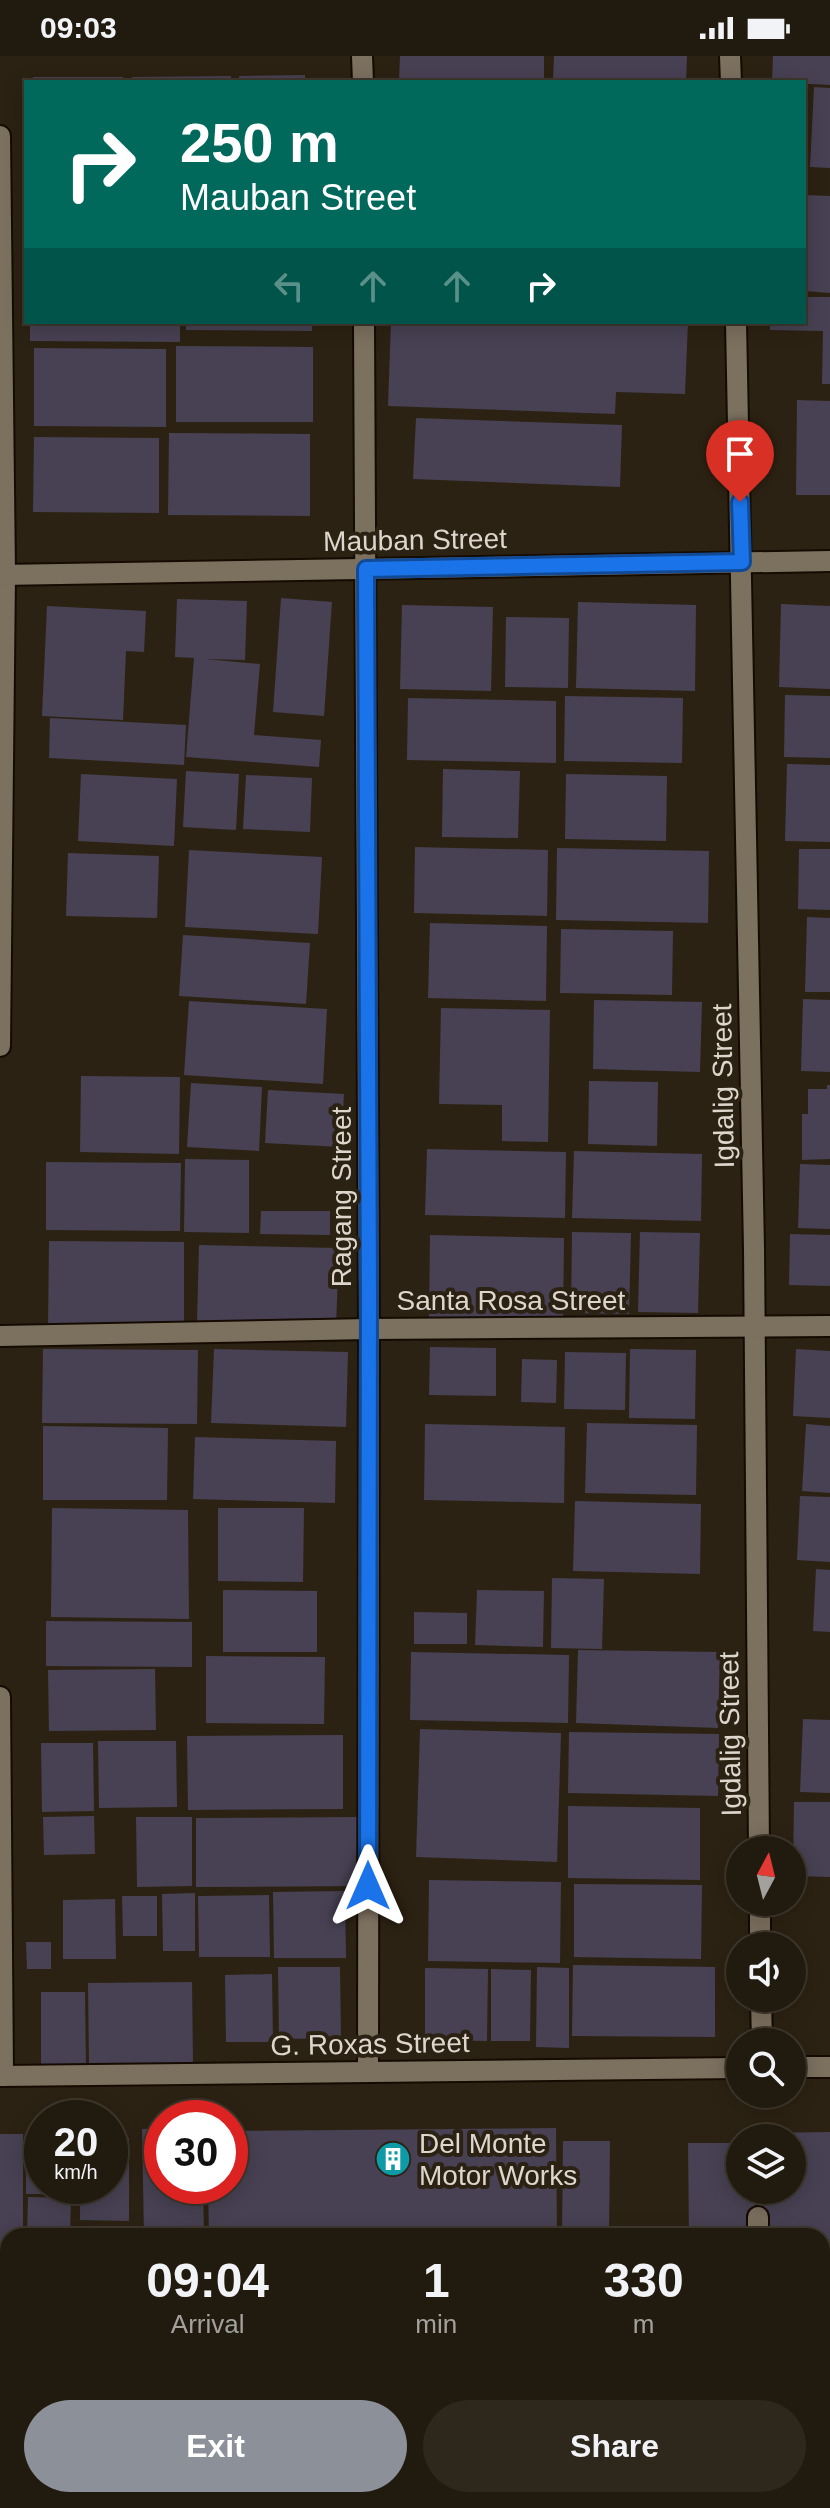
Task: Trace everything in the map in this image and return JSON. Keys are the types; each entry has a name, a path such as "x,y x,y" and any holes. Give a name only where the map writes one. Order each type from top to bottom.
{"street":[{"path":"362,56 363,80"},
{"path":"730,56 731,80"},
{"path":"0,136 0,1046"},
{"name":"Ragang Street","path":"364,324 369,1329 368,2072"},
{"name":"Igdalig Street","path":"736,324 759,1836"},
{"name":"Mauban Street","path":"2,574 830,561"},
{"name":"Santa Rosa Street","path":"0,1336 369,1329 830,1326"},
{"path":"0,1697 2,2076"},
{"path":"806,2067 830,2067"},
{"name":"G. Roxas Street","path":"2,2076 726,2068"}],"building":[{"path":"400,56 544,56 544,80 399,80"},
{"path":"554,56 687,56 686,80 553,80"},
{"path":"773,56 830,56 830,85 806,84 806,80 772,80"},
{"path":"305,75 305,80 239,80 239,76"},
{"path":"231,76 231,80 132,80 132,77"},
{"path":"33,77 123,77 123,80 33,80"},
{"path":"814,87 830,88 830,168 810,167"},
{"path":"806,195 830,196 830,293 806,291"},
{"path":"806,297 830,297 830,384 822,384 823,331 770,330 770,324 806,324"},
{"path":"30,324 180,324 180,342 30,341"},
{"path":"186,324 312,324 312,331 186,330"},
{"path":"391,324 688,324 685,394 616,392 615,414 388,406"},
{"path":"176,346 313,347 313,422 176,422"},
{"path":"34,348 166,349 166,427 34,426"},
{"path":"797,400 830,401 830,495 796,495"},
{"path":"416,418 622,425 620,487 413,479"},
{"path":"169,433 310,434 310,516 168,515"},
{"path":"34,437 159,438 159,513 33,512"},
{"path":"281,598 332,602 324,716 273,712"},
{"path":"177,599 247,601 245,660 205,659 260,664 254,735 321,740 319,767 186,757 194,658 175,657"},
{"path":"578,602 696,605 695,691 576,688"},
{"path":"781,604 830,606 830,689 779,687"},
{"path":"402,605 493,607 491,691 400,689"},
{"path":"47,606 146,611 144,652 126,651 123,720 42,716"},
{"path":"506,617 569,618 568,688 505,687"},
{"path":"785,695 830,696 830,758 784,757"},
{"path":"565,696 683,698 682,763 564,761"},
{"path":"408,698 556,701 556,763 407,760"},
{"path":"50,718 186,725 184,765 49,758"},
{"path":"787,764 830,765 830,842 785,841"},
{"path":"443,769 520,771 518,838 442,837"},
{"path":"186,771 239,774 236,830 183,827"},
{"path":"81,774 177,779 174,846 78,841"},
{"path":"566,774 667,776 666,841 565,839"},
{"path":"246,775 312,778 310,832 243,829"},
{"path":"415,847 548,850 547,916 414,913"},
{"path":"557,848 709,851 708,923 556,920"},
{"path":"799,849 830,849 830,910 798,909"},
{"path":"189,850 322,857 318,934 185,927"},
{"path":"68,853 159,856 157,918 66,916"},
{"path":"807,917 830,918 830,992 805,992"},
{"path":"430,923 547,926 546,1001 428,998"},
{"path":"561,929 673,931 672,995 560,993"},
{"path":"183,935 310,943 306,1004 179,996"},
{"path":"803,999 830,1000 830,1072 801,1071"},
{"path":"594,1000 702,1002 700,1072 593,1069"},
{"path":"189,1001 327,1009 323,1084 184,1075"},
{"path":"441,1008 550,1010 548,1142 502,1141 502,1105 439,1104"},
{"path":"81,1076 180,1077 179,1154 80,1152"},
{"path":"589,1081 658,1082 657,1146 588,1144"},
{"path":"191,1083 262,1087 259,1151 187,1147"},
{"path":"830,1085 830,1159 802,1160 802,1114 808,1114 808,1089 827,1089"},
{"path":"268,1090 344,1094 341,1147 265,1143"},
{"path":"427,1149 566,1152 565,1218 425,1215"},
{"path":"574,1151 702,1154 701,1221 572,1218"},
{"path":"185,1159 249,1160 249,1233 184,1232"},
{"path":"46,1162 181,1163 180,1231 46,1230"},
{"path":"800,1164 830,1165 830,1229 798,1228"},
{"path":"261,1211 330,1211 330,1235 260,1234"},
{"path":"572,1232 631,1233 629,1314 571,1313"},
{"path":"640,1232 700,1233 698,1313 638,1312"},
{"path":"790,1234 830,1235 830,1286 789,1285"},
{"path":"430,1235 564,1238 563,1320 429,1317"},
{"path":"49,1241 184,1242 184,1330 48,1329"},
{"path":"199,1245 339,1248 336,1326 197,1322"},
{"path":"430,1347 496,1348 496,1396 429,1395"},
{"path":"43,1349 198,1350 197,1424 42,1423"},
{"path":"214,1349 348,1352 346,1427 211,1423"},
{"path":"630,1349 696,1350 695,1419 629,1418"},
{"path":"796,1349 830,1351 830,1418 793,1416"},
{"path":"565,1352 626,1353 625,1410 564,1409"},
{"path":"522,1359 557,1360 556,1403 521,1402"},
{"path":"587,1423 697,1425 696,1495 585,1493"},
{"path":"425,1424 565,1427 564,1503 424,1500"},
{"path":"806,1424 830,1426 830,1493 802,1491"},
{"path":"43,1426 168,1428 167,1500 43,1500"},
{"path":"195,1437 336,1441 335,1503 193,1499"},
{"path":"800,1496 830,1497 830,1562 797,1560"},
{"path":"575,1501 701,1504 700,1574 573,1571"},
{"path":"52,1508 188,1510 189,1619 51,1617"},
{"path":"218,1508 304,1508 303,1582 218,1581"},
{"path":"816,1569 830,1570 830,1632 813,1631"},
{"path":"552,1578 604,1579 602,1649 551,1648"},
{"path":"223,1590 317,1591 317,1652 223,1652"},
{"path":"477,1590 544,1591 543,1647 475,1645"},
{"path":"414,1612 467,1613 467,1644 414,1644"},
{"path":"46,1621 192,1622 192,1667 46,1666"},
{"path":"578,1650 720,1652 718,1728 576,1723"},
{"path":"411,1652 569,1655 568,1723 410,1720"},
{"path":"206,1656 325,1657 324,1724 206,1723"},
{"path":"155,1669 156,1730 49,1731 48,1670"},
{"path":"803,1719 830,1720 830,1793 800,1792"},
{"path":"420,1729 561,1733 557,1862 416,1857"},
{"path":"569,1732 719,1734 718,1796 568,1793"},
{"path":"343,1735 343,1809 188,1810 187,1736"},
{"path":"98,1741 176,1741 177,1807 99,1808"},
{"path":"41,1743 93,1743 94,1811 42,1812"},
{"path":"794,1802 830,1802 830,1877 806,1876 806,1836 794,1836"},
{"path":"568,1806 700,1808 700,1880 568,1878"},
{"path":"94,1816 95,1854 44,1855 43,1817"},
{"path":"136,1817 192,1817 192,1886 137,1887"},
{"path":"358,1817 359,1886 196,1887 196,1818"},
{"path":"429,1880 561,1882 560,1963 428,1961"},
{"path":"574,1884 702,1885 701,1959 574,1957"},
{"path":"345,1891 346,1958 274,1958 273,1892"},
{"path":"195,1893 195,1951 163,1951 162,1894"},
{"path":"269,1895 270,1957 199,1957 198,1896"},
{"path":"122,1896 157,1896 157,1936 123,1936"},
{"path":"115,1899 116,1959 63,1959 63,1900"},
{"path":"26,1942 51,1942 51,1969 27,1969"},
{"path":"573,1965 715,1967 715,2037 572,2036"},
{"path":"278,1967 340,1967 341,2038 279,2039"},
{"path":"537,1967 569,1968 569,2048 536,2047"},
{"path":"425,1968 488,1969 487,2041 425,2040"},
{"path":"491,1969 531,1970 530,2041 491,2041"},
{"path":"272,1974 273,2042 226,2042 225,1975"},
{"path":"192,1982 193,2063 89,2064 88,1983"},
{"path":"41,1992 85,1992 86,2066 41,2067"},
{"name":"Del Monte Motor Works","path":"556,2128 557,2228 209,2228 208,2204 248,2204 248,2131"},
{"path":"142,2129 144,2204 203,2204 204,2228 144,2228"},
{"path":"806,2132 830,2132 830,2228 765,2228 764,2204 806,2204"},
{"path":"0,2134 23,2134 23,2228 0,2228"},
{"path":"129,2138 129,2221 80,2220 80,2204 128,2204"},
{"path":"563,2141 610,2141 609,2228 562,2228"},
{"path":"688,2143 726,2143 726,2204 755,2204 756,2228 689,2228"},
{"path":"28,2204 71,2204 70,2228 27,2228"}],"place":[{"name":"Del Monte Motor Works","path":"393,2159"}],"route":[{"path":"368,1886 366,569 742,562 740,502"}]}
